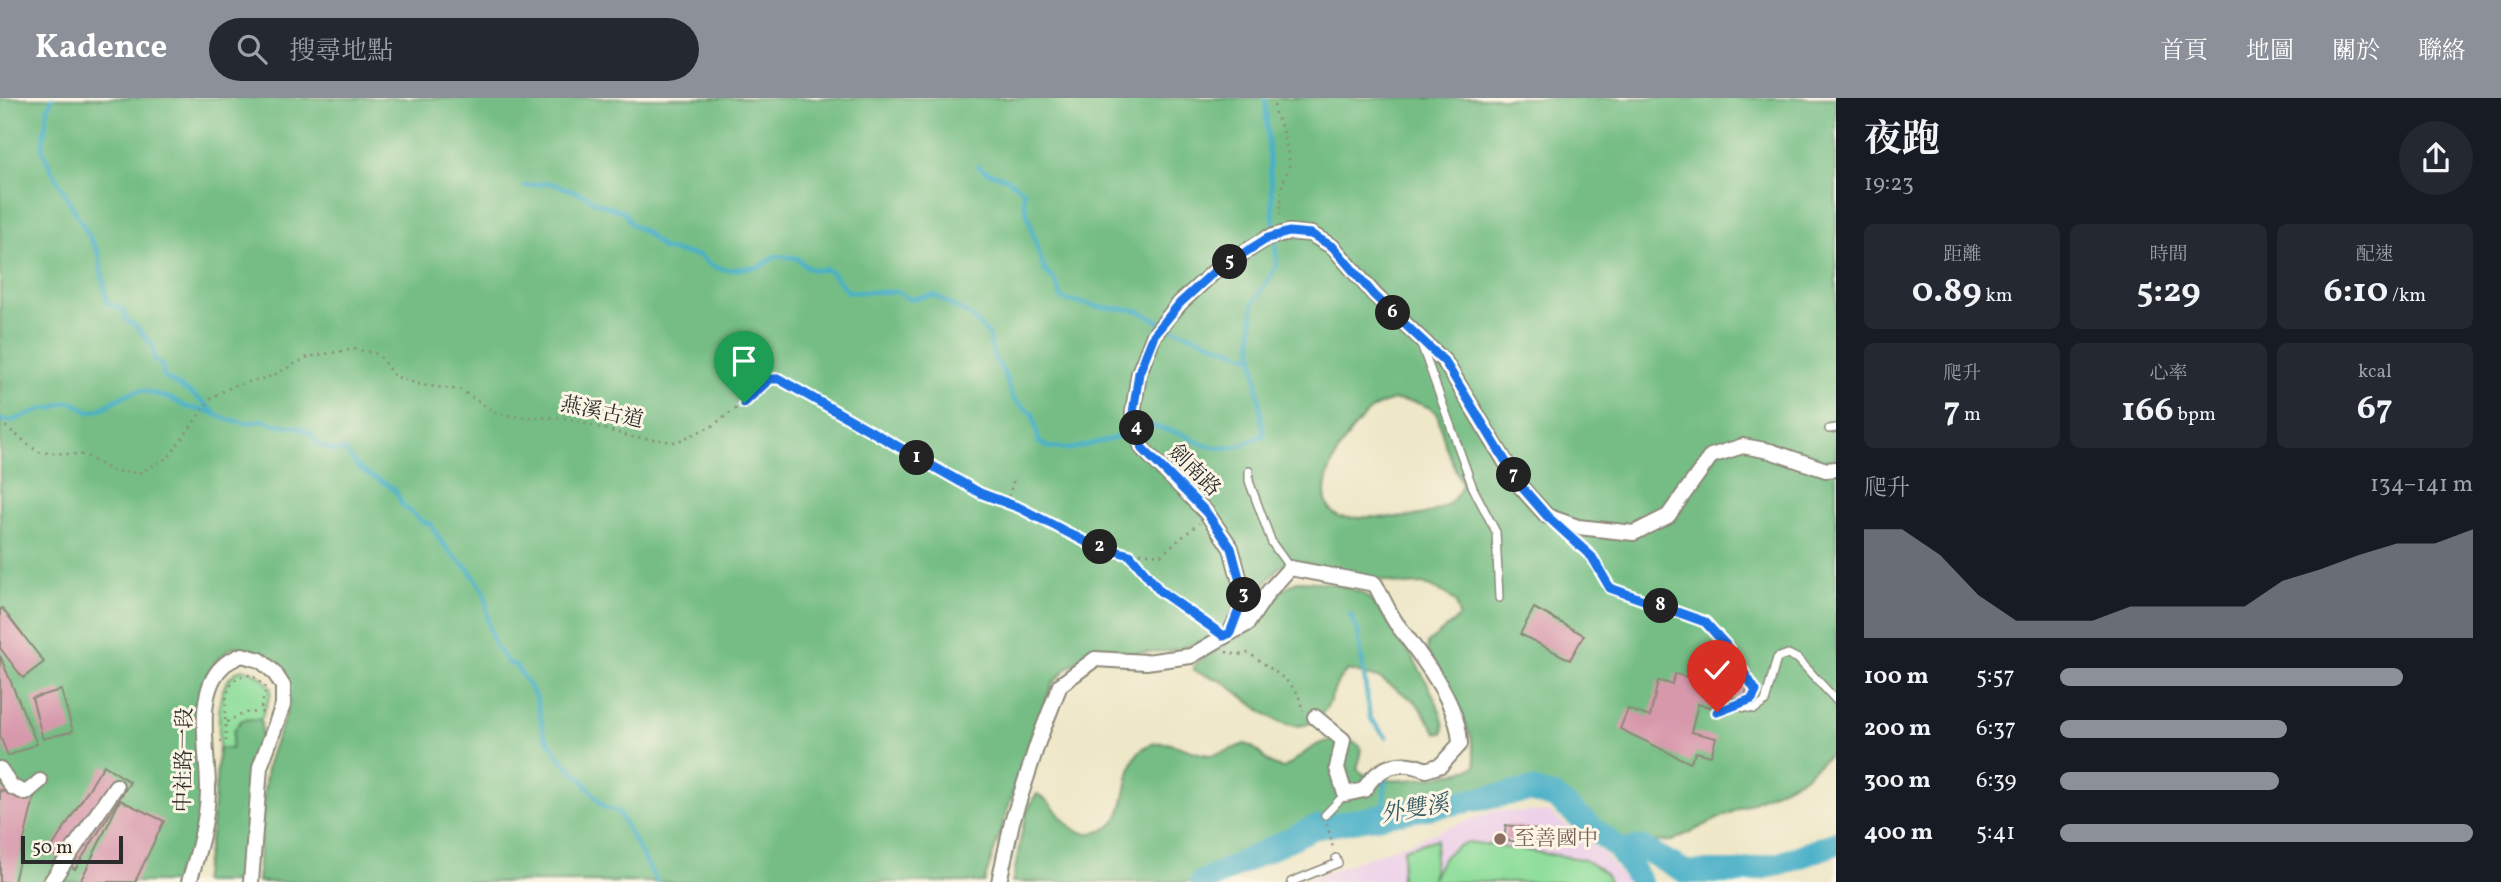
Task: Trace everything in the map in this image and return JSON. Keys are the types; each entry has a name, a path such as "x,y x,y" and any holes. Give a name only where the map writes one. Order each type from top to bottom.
{"street":[{"path":"1275,235 1289,232 1311,234 1333,247 1374,295 1445,362 1520,485 1547,516 1578,527 1634,533 1668,516 1711,456 1743,446 1770,451 1826,470 1836,469"},
{"name":"劍南路","path":"1227,634 1244,596 1231,548 1206,512 1142,448 1133,413 1139,373 1154,335 1180,303 1215,271 1275,235"},
{"path":"999,882 1012,822 1038,741 1060,685 1095,659 1146,662 1191,656 1247,624 1269,591 1290,568 1375,584 1395,621 1434,673 1460,730 1460,744 1441,765 1426,770 1416,765 1390,765 1372,777 1364,790 1345,794 1337,768 1343,740 1315,717"},
{"name":"中社路一段","path":"189,882 204,827 208,791 206,702 211,680 224,664 242,655 261,660 274,672 283,686 283,705 260,767 251,882"},
{"path":"0,769 12,787 26,793 40,781"},
{"path":"51,882 116,786"}],"lane":[{"path":"1419,337 1473,488 1496,532 1499,598"},
{"path":"1248,471 1249,481 1272,543 1290,568"},
{"path":"1547,516 1592,557 1610,588 1705,622 1726,645 1756,691 1752,699 1717,712"},
{"path":"1130,555 1160,591 1227,634"},
{"path":"1734,706 1755,709 1765,702 1777,658 1788,654 1798,659 1836,700"},
{"path":"1325,815 1345,794"},
{"path":"1291,882 1338,863 1336,858"}],"path":[{"path":"1274,98 1275,115 1283,130 1290,164 1280,200 1275,235"},
{"name":"燕溪古道","path":"0,422 38,452 85,455 112,471 139,473 169,457 212,397 233,386 272,376 308,357 354,349 378,354 394,376 421,385 461,390 496,413 519,417 565,418 632,437 676,442 712,426 744,403 770,379 779,379 980,493 1090,544 1130,555 1144,552 1161,555 1202,521"},
{"path":"1006,503 1015,477"},
{"path":"1227,634 1220,650 1238,655 1249,653 1291,686 1299,696 1301,710 1315,717"},
{"path":"206,740 226,742 227,693 234,679 241,675 252,675 266,688 260,712"},
{"path":"226,722 243,713 260,712 279,716"},
{"path":"1325,815 1336,858"}],"shaded area":[{"name":"至善國中","path":"1494,811 1549,812 1605,855 1626,882 1301,882"}],"green space":[{"path":"0,98 1836,98 1836,749 1803,778 1672,841 1630,843 1618,837 1563,795 1542,787 1517,784 1313,822 1210,867 1188,882 1012,882 1027,813 1037,794 1051,804 1073,829 1090,833 1106,829 1116,820 1122,807 1132,763 1140,751 1152,744 1166,743 1209,755 1223,753 1245,744 1255,749 1271,764 1284,768 1320,743 1347,741 1361,748 1357,769 1368,777 1379,780 1430,778 1476,766 1471,736 1442,675 1427,652 1428,643 1459,617 1456,602 1445,593 1423,584 1404,585 1296,561 1279,567 1250,606 1220,632 1198,643 1170,651 1100,651 1086,655 1067,668 1053,683 1032,734 984,882 258,882 267,769 286,713 288,686 283,673 271,661 257,652 232,647 216,661 207,675 200,698 202,775 199,817 183,882 0,882","holes":["1394,400 1415,402 1437,413 1446,448 1462,484 1456,496 1447,505 1422,515 1339,517 1329,507 1325,495 1332,463 1341,447 1361,420 1375,407"]},
{"path":"1297,581 1349,588 1365,595 1374,604 1400,639 1427,684 1443,722 1443,733 1437,733 1416,702 1381,679 1348,670 1340,679 1324,711 1312,722 1299,726 1272,718 1223,682 1193,670 1195,664 1203,658 1258,625 1273,601 1284,589"},
{"path":"241,669 262,677 271,688 270,696 261,719 242,720 234,730 232,749 219,748 222,693 232,676"},
{"path":"261,719 262,739 253,762 246,827 246,882 202,882 211,834 219,748 231,749 234,730 242,720"},
{"path":"1437,839 1432,879 1446,856 1455,848 1469,842 1582,859 1602,871 1609,882 1400,882 1404,849"}],"building":[{"path":"2,608 44,662 23,678 0,648"},
{"path":"1534,608 1584,635 1570,660 1520,634"},
{"path":"0,656 37,744 8,756 0,736"},
{"path":"1694,667 1749,684 1743,701 1721,694 1717,709 1698,704 1691,732 1716,738 1711,756 1696,752 1690,763 1620,729 1628,709 1650,717 1658,681 1672,684 1675,674 1691,678"},
{"path":"61,690 73,731 43,739 32,698"},
{"path":"104,765 130,782 75,869 49,852"},
{"path":"0,790 34,798 14,882 0,882"},
{"path":"120,800 164,821 135,882 80,882"},
{"path":"1506,825 1537,830 1535,844 1504,840"}],"waterway":[{"path":"52,98 42,148 99,254 107,303 124,310 125,319 135,325 154,347 154,359 162,365 164,377 214,412"},
{"path":"1264,438 1252,344 1253,304 1277,266 1265,98"},
{"path":"979,166 984,171 1006,178 1024,191 1024,201 1036,246 1045,271 1055,280 1062,299 1100,307 1137,310 1169,327 1253,358"},
{"path":"524,186 551,183 587,196 594,202 624,212 632,225 645,232 663,249 700,256 712,266 727,270 759,267 776,256 797,258 810,268 825,269 832,273 848,292 898,292 909,299 934,295 971,316 989,335 994,357 1004,373 1013,399 1033,414 1039,442 1047,447 1071,449 1134,433"},
{"path":"0,420 11,421 67,402 74,403 88,412 99,410 125,395 142,390 226,419 246,423 264,420 273,424 298,427 311,434 317,444 334,451 345,450 359,468 390,486 401,504 423,522 431,524 451,554 468,568 483,590 494,644 507,662 516,666 536,697 544,734 561,759 604,807 618,812 657,882"},
{"path":"1142,429 1149,425 1220,448 1241,446 1262,435"},
{"path":"1350,614 1358,632 1370,718 1386,737"},
{"path":"1383,817 1386,774"},
{"name":"外雙溪","path":"1202,882 1313,828 1531,790 1556,798 1621,851 1640,882"},
{"name":"外雙溪","path":"1621,851 1642,848 1686,872 1738,872 1780,864 1836,843"}],"place":[{"name":"至善國中","path":"1500,839"}],"route":[{"path":"744,403 770,379 779,379 980,493 1020,508 1090,544 1130,555 1160,591 1224,636 1230,633 1244,596 1231,548 1206,512 1142,448 1133,413 1139,373 1154,335 1180,303 1215,271 1268,238 1289,232 1311,234 1333,247 1374,295 1445,362 1520,485 1547,516 1592,557 1610,588 1705,622 1726,645 1756,691 1752,699 1717,712"}]}
